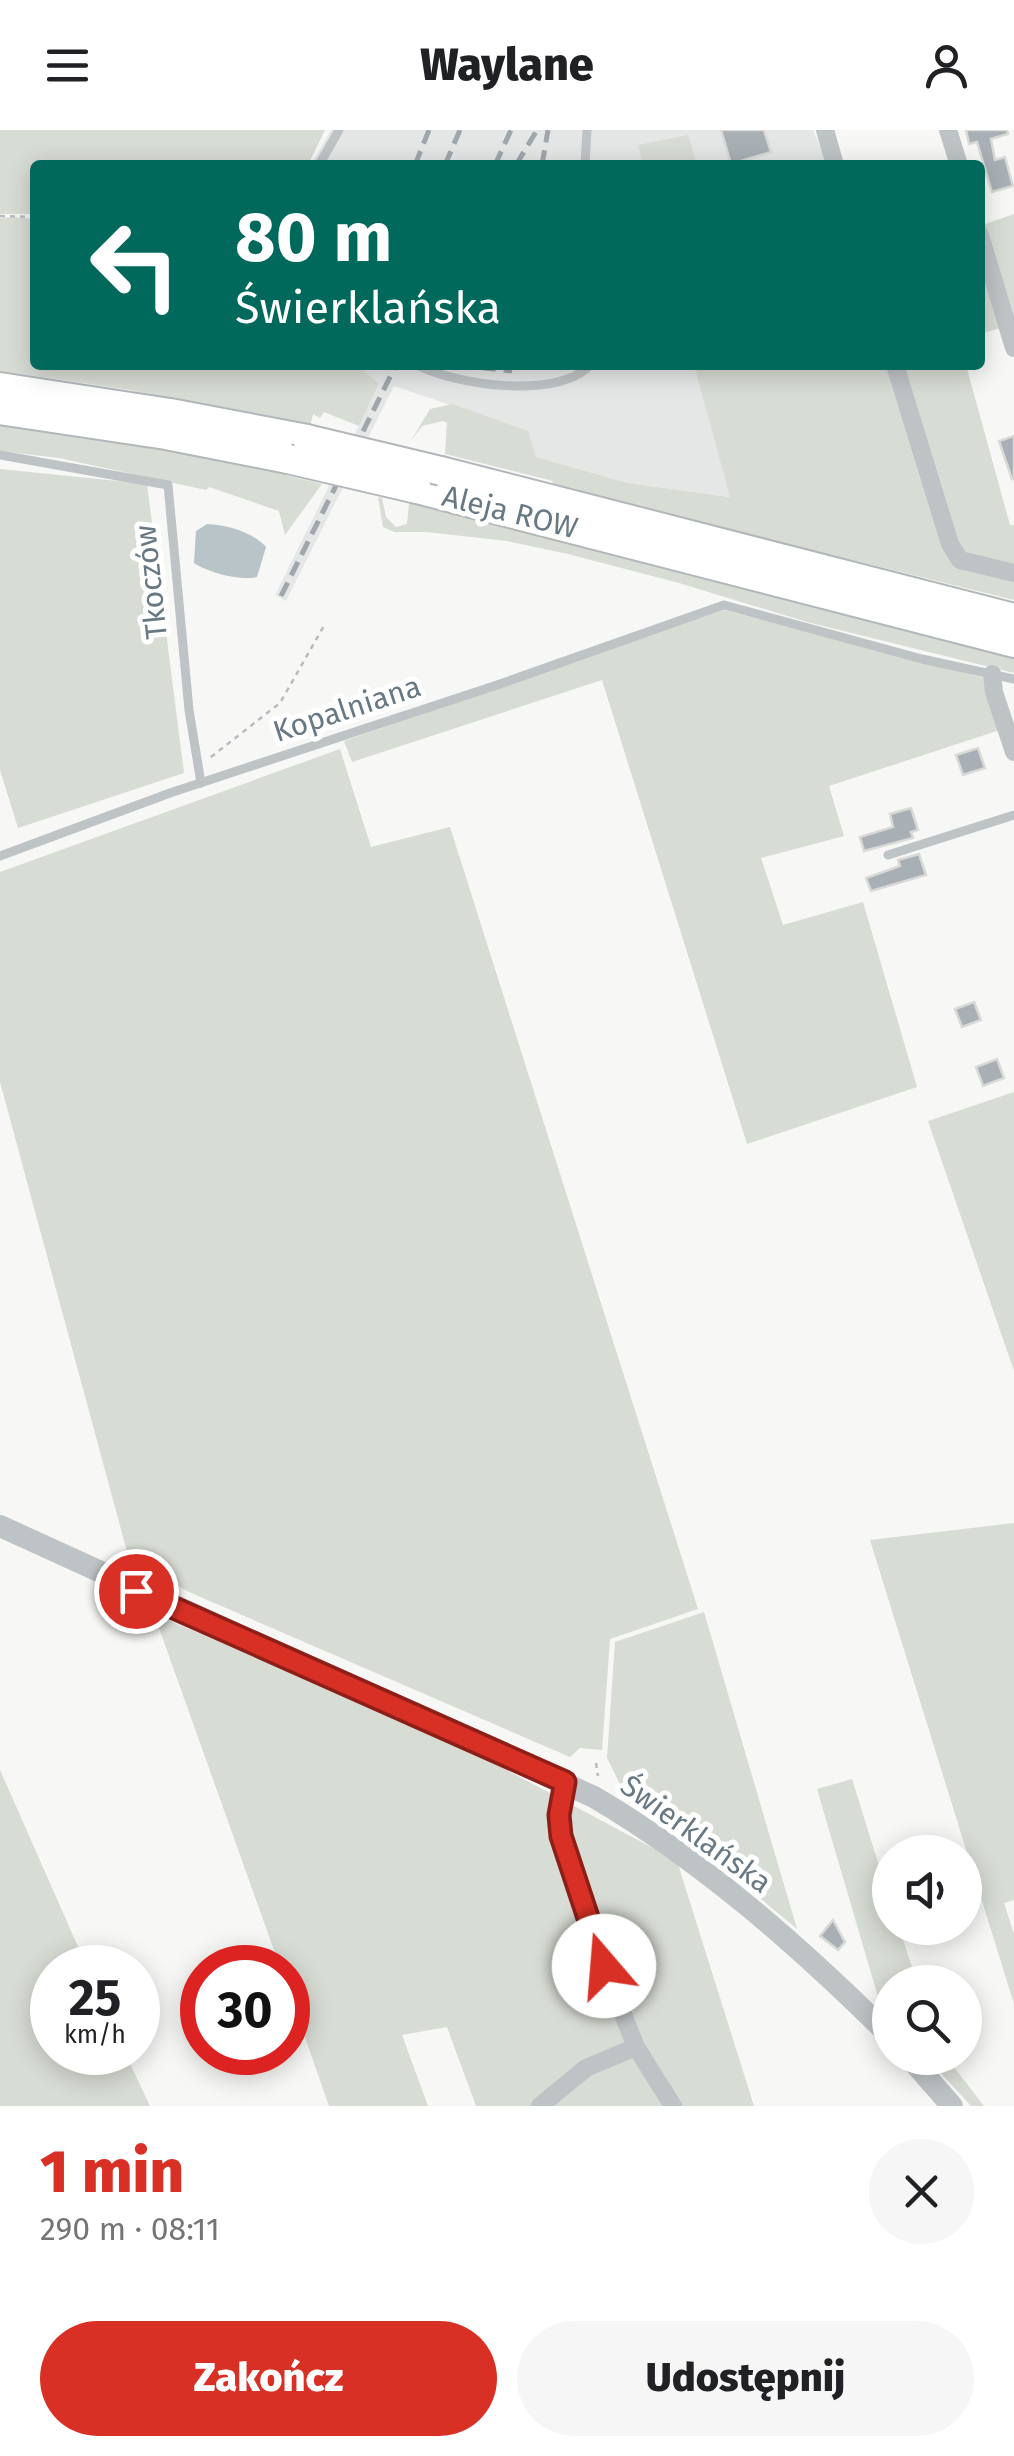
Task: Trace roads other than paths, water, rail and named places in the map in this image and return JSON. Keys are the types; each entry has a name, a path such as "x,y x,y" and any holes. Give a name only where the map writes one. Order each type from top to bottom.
{"main road":[{"name":"Aleja ROW","path":"0,387 170,412 417,489 1014,642"},
{"name":"Aleja ROW","path":"0,410 441,471 1014,618"}],"street":[{"path":"825,130 834,160"},
{"path":"948,130 957,160"},
{"path":"985,252 1014,348"},
{"path":"896,370 950,544 960,560 1014,573"},
{"path":"992,674 1014,752"},
{"name":"Świerklańska","path":"0,1526 230,1634 565,1782 652,1832 710,1874 872,2020"},
{"path":"565,1782 559,1815 561,1836 604,1966 636,2048 674,2106"},
{"path":"540,2106 586,2068 636,2048"},
{"path":"925,2075 952,2106"}],"lane":[{"path":"322,160 339,130"},
{"path":"585,160 587,130"},
{"path":"432,370 461,380 540,385 578,376 585,370"},
{"name":"Tkoczów","path":"0,455 168,485 171,545 202,783"},
{"name":"Kopalniana","path":"0,856 724,605 992,674"},
{"path":"992,674 1014,679"},
{"path":"888,855 1014,815"}],"railway":[{"path":"417,160 429,130"},
{"path":"447,160 460,130"},
{"path":"497,160 511,130"},
{"path":"519,160 537,130"},
{"path":"543,160 548,130"},
{"path":"281,596 394,370"},
{"path":"503,370 512,371"}]}
